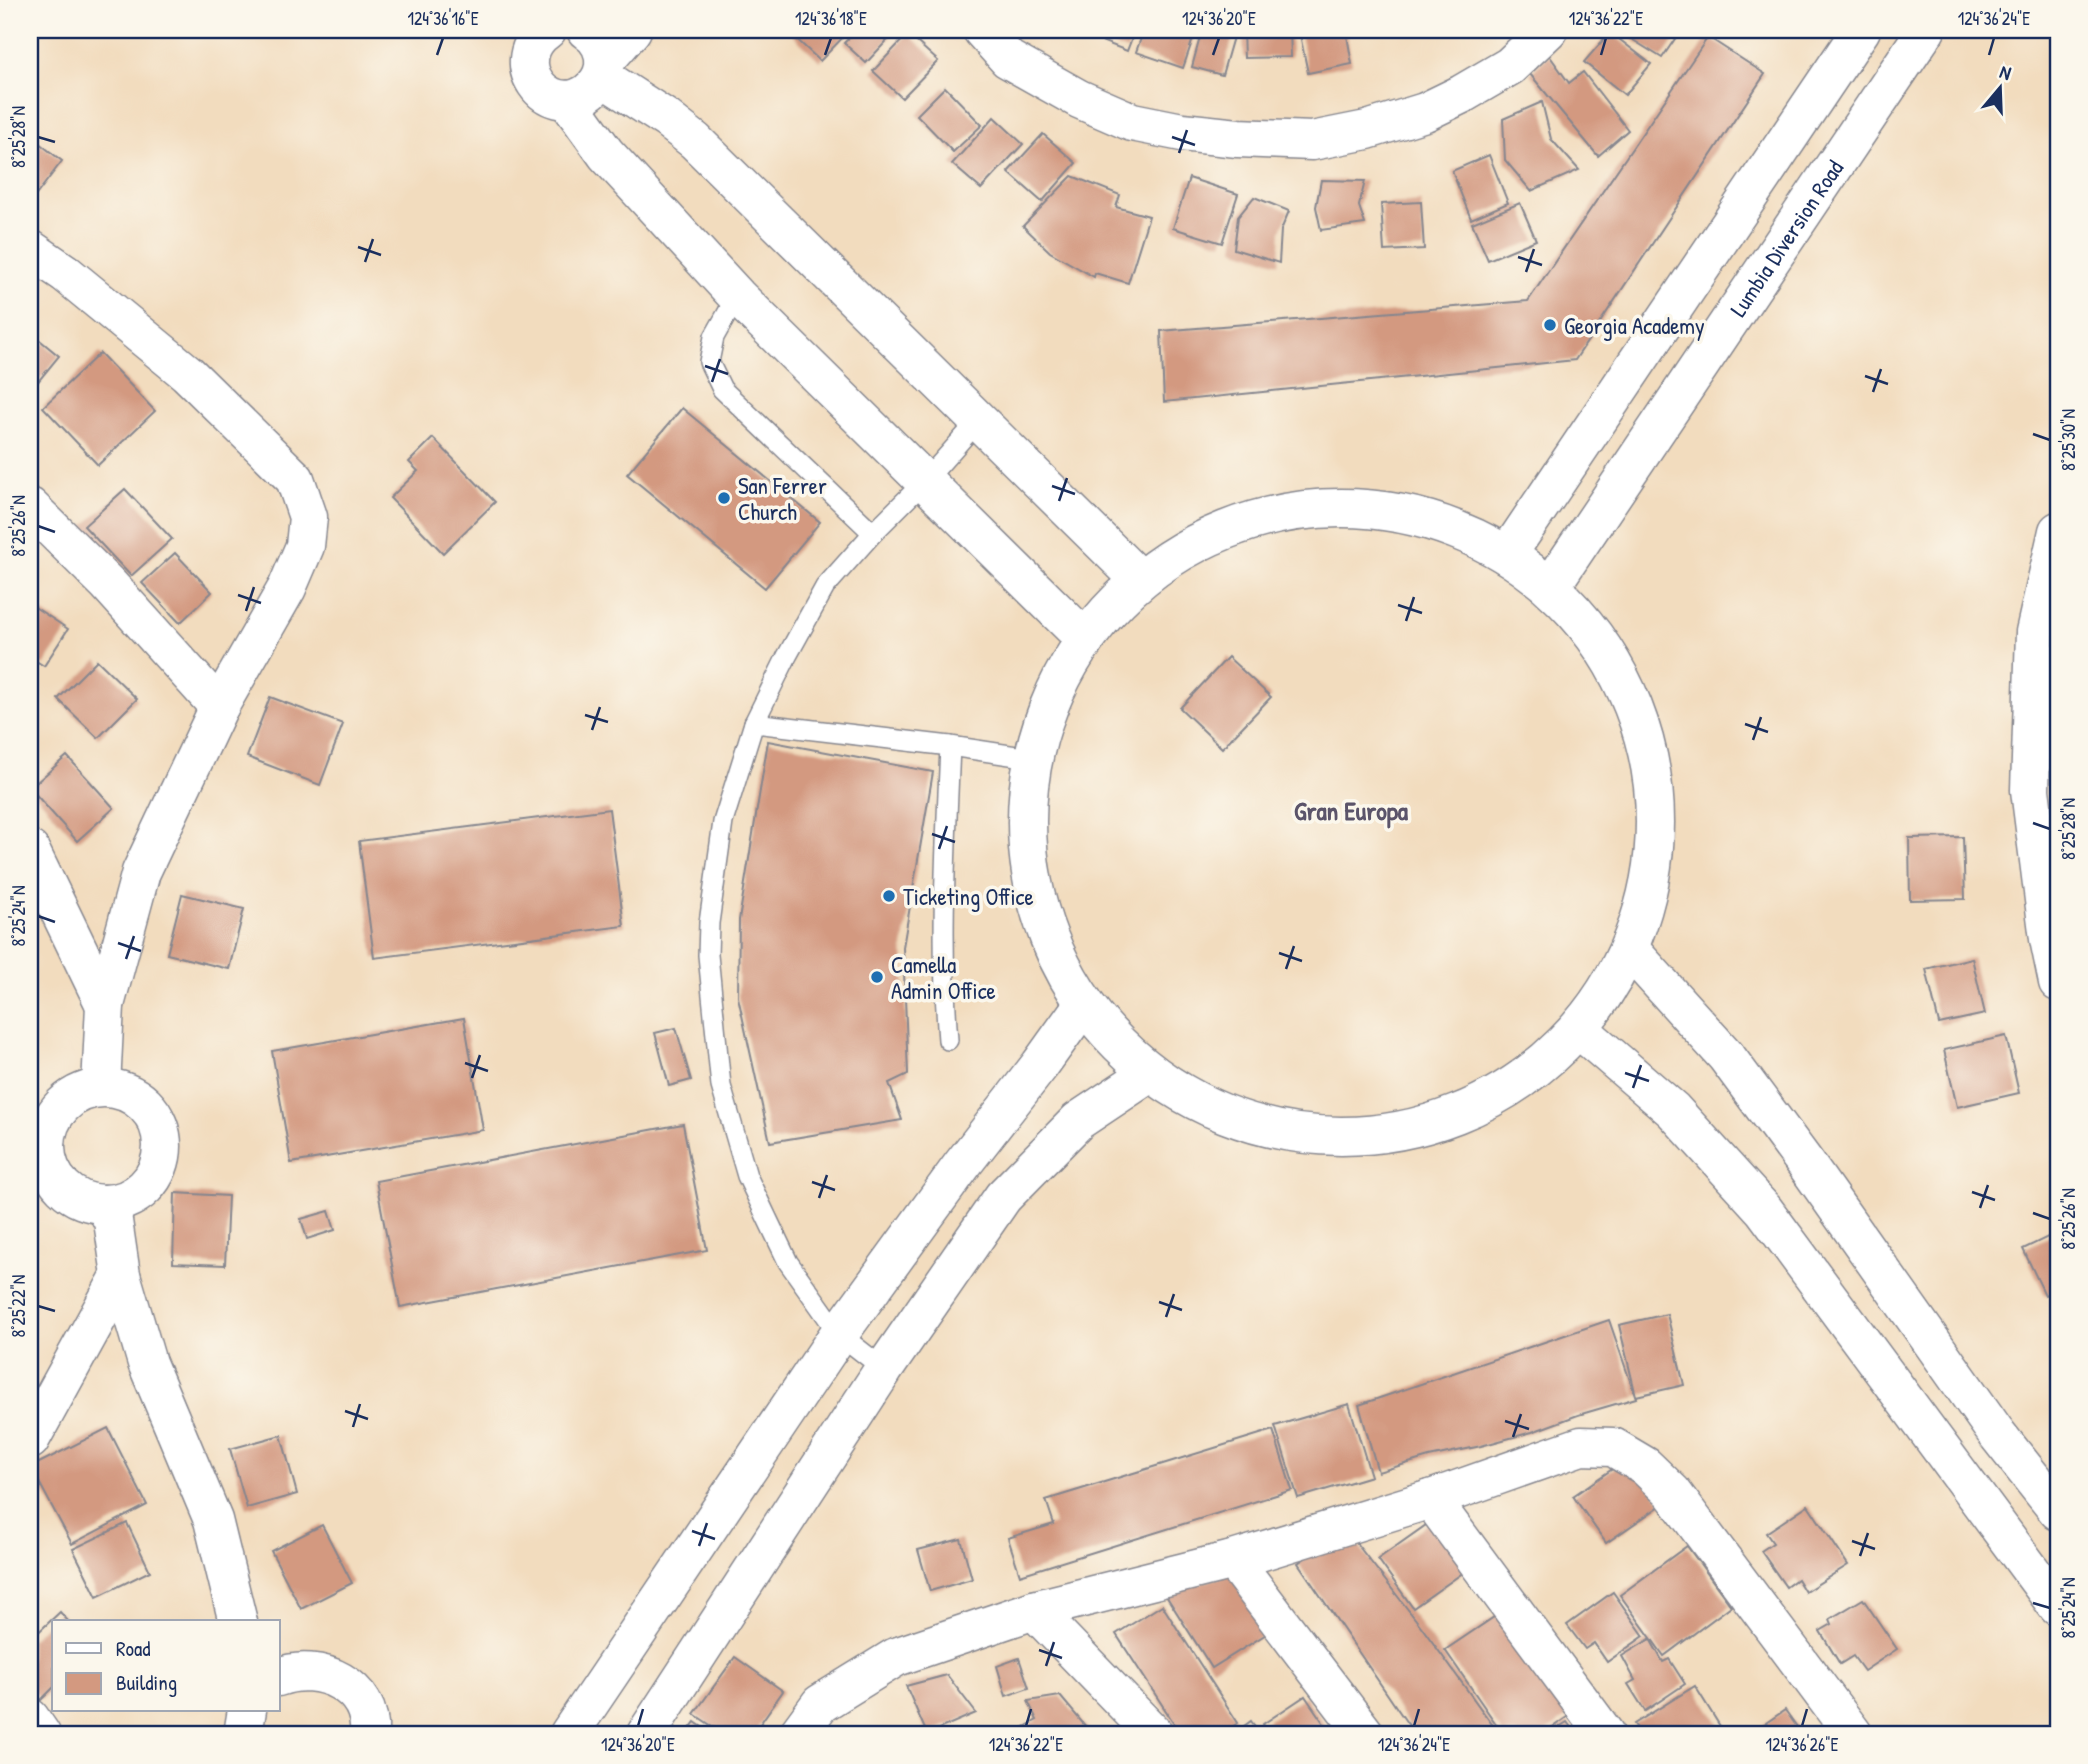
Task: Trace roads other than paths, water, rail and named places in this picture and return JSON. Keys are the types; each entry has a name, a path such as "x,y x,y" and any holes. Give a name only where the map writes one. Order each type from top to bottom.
{"street":[{"path":"539,32 531,47 528,62 531,77 539,89 552,97 567,100 581,97 594,89 598,56 632,30"},
{"path":"982,30 1008,59 1079,99 1132,122 1182,132 1238,138 1312,141 1367,130 1425,112 1510,66 1548,30"},
{"path":"1507,555 1861,30"},
{"name":"Lumbia Diversion Road","path":"1550,586 1926,30"},
{"path":"598,56 695,141 1139,579"},
{"path":"567,100 606,153 737,296 1084,638"},
{"path":"30,249 65,273 187,373 295,479 308,517 305,546 287,588 219,707 141,872 105,1004 101,1087"},
{"path":"30,507 108,584 219,707"},
{"path":"1310,509 1404,514 1507,555 1550,586 1617,669 1651,760 1656,857 1631,951 1580,1030 1508,1091 1421,1128 1326,1137 1233,1118 1150,1073 1083,1004 1043,928 1025,844 1030,758 1051,695 1084,638 1139,579 1219,531 1310,509"},
{"path":"2058,531 2035,632 2030,790 2049,939 2058,982"},
{"path":"30,849 105,1004"},
{"path":"1631,951 1726,1056 1814,1175 1997,1434 2058,1511"},
{"path":"569,1734 839,1334 1083,1004"},
{"path":"1580,1030 1673,1110 1764,1210 2058,1607"},
{"path":"646,1734 884,1369 1003,1197 1079,1121 1150,1073"},
{"path":"101,1087 124,1091 144,1103 157,1122 162,1145 158,1167 145,1187 126,1200 104,1204 82,1200 63,1187 37,1145 61,1105 79,1092 101,1087"},
{"path":"104,1204 113,1220 121,1275 147,1363 213,1520 238,1620"},
{"path":"30,1440 121,1275"},
{"path":"798,1734 820,1704 896,1657 1034,1610 1233,1560 1431,1499 1581,1446 1613,1447 1645,1466 1672,1492 1853,1734"},
{"path":"1431,1499 1605,1734"},
{"path":"1233,1560 1365,1734"},
{"path":"1034,1610 1152,1734"},
{"path":"280,1677 292,1672 314,1671 334,1677 352,1690 364,1708 369,1734"},
{"path":"243,1734 247,1712"},
{"path":"30,1718 41,1734"}],"lane":[{"path":"737,296 714,337 709,362 722,389 873,533"},
{"path":"884,1369 839,1334 788,1262 747,1176 721,1086 708,955 709,923 723,822 754,723 787,656 825,587 978,421"},
{"path":"754,723 1030,758"},
{"path":"948,1040 944,993 944,936 950,746"}],"place":[{"name":"Georgia Academy","path":"1550,325"},
{"name":"San Ferrer Church","path":"724,498"},
{"name":"Ticketing Office","path":"889,896"},
{"name":"Camella Admin Office","path":"877,977"}],"district":[{"name":"Gran Europa","path":"1351,810"}]}
